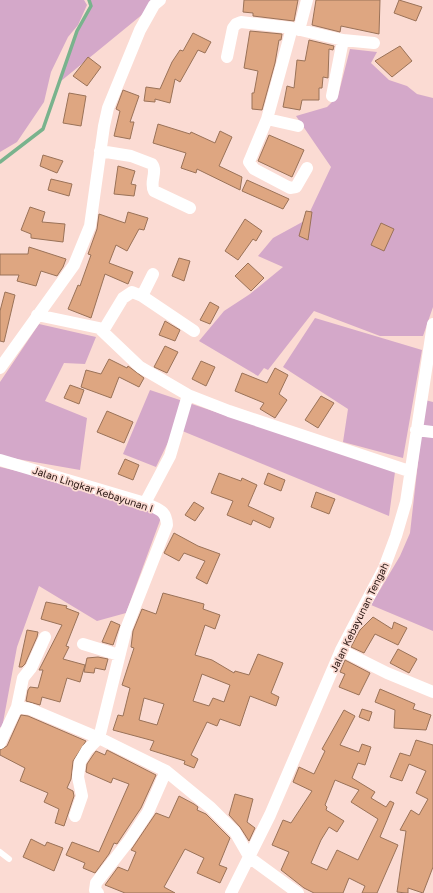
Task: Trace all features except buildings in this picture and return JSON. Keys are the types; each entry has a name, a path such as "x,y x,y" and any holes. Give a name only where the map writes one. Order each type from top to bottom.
{"street":[{"path":"0,368 74,266 90,226 100,151 108,108 140,30 154,5 160,0"},
{"path":"307,0 267,119 250,157 250,166 284,185 294,188 308,168"},
{"path":"227,56 233,28 236,24 249,22 296,29 343,40 374,43"},
{"path":"332,96 343,40"},
{"path":"267,119 298,126"},
{"path":"100,151 131,156 152,164 154,168 152,185 154,191 190,208"},
{"path":"142,296 152,274"},
{"path":"103,332 126,294 132,292 142,296 194,331"},
{"path":"37,315 99,328 140,367 188,395 229,411 410,471"},
{"name":"Jalan Kebayunan Tengah","path":"231,893 250,858 341,650 384,568 396,536 406,502 416,430 428,398 433,324"},
{"path":"145,504 170,456 188,395"},
{"path":"416,430 433,432"},
{"name":"Jalan Lingkar Kebayunan I","path":"0,460 145,504 164,512 167,517 167,525 126,629 99,738"},
{"path":"0,743 17,707 23,678 31,668 45,637"},
{"path":"83,644 119,655"},
{"path":"341,650 387,673 433,692"},
{"path":"17,707 30,709 99,738 166,770 211,808 236,832 250,858 298,893"},
{"path":"75,816 82,796 78,777 80,762 99,738"},
{"path":"96,892 96,882 128,842 148,812 166,770"}],"lane":[{"path":"0,852 9,859"}],"shaded area":[{"path":"0,0 84,0 87,5 78,25 68,37 51,72 44,102 17,142 0,152"},
{"path":"89,0 160,0 61,81 77,31 91,6"},
{"path":"350,49 377,52 371,63 389,80 407,86 417,94 433,98 433,307 423,336 380,336 314,311 268,370 264,368 258,376 199,341 224,311 250,294 283,267 258,256 273,238 306,220 331,167 296,116 327,107 338,96"},
{"path":"315,318 422,350 403,458 343,442 348,409 283,367"},
{"path":"39,324 96,337 85,364 64,363 45,401 87,418 80,470 0,456 0,382"},
{"path":"150,390 395,472 389,516 175,428 156,467 123,454"},
{"path":"425,400 433,402 433,631 371,605 400,556 410,533"},
{"path":"0,467 99,490 162,515 126,613 97,621 39,586 17,647 2,728 0,727"}],"waterway":[{"path":"0,162 43,129 77,31 91,6 89,0"}]}
